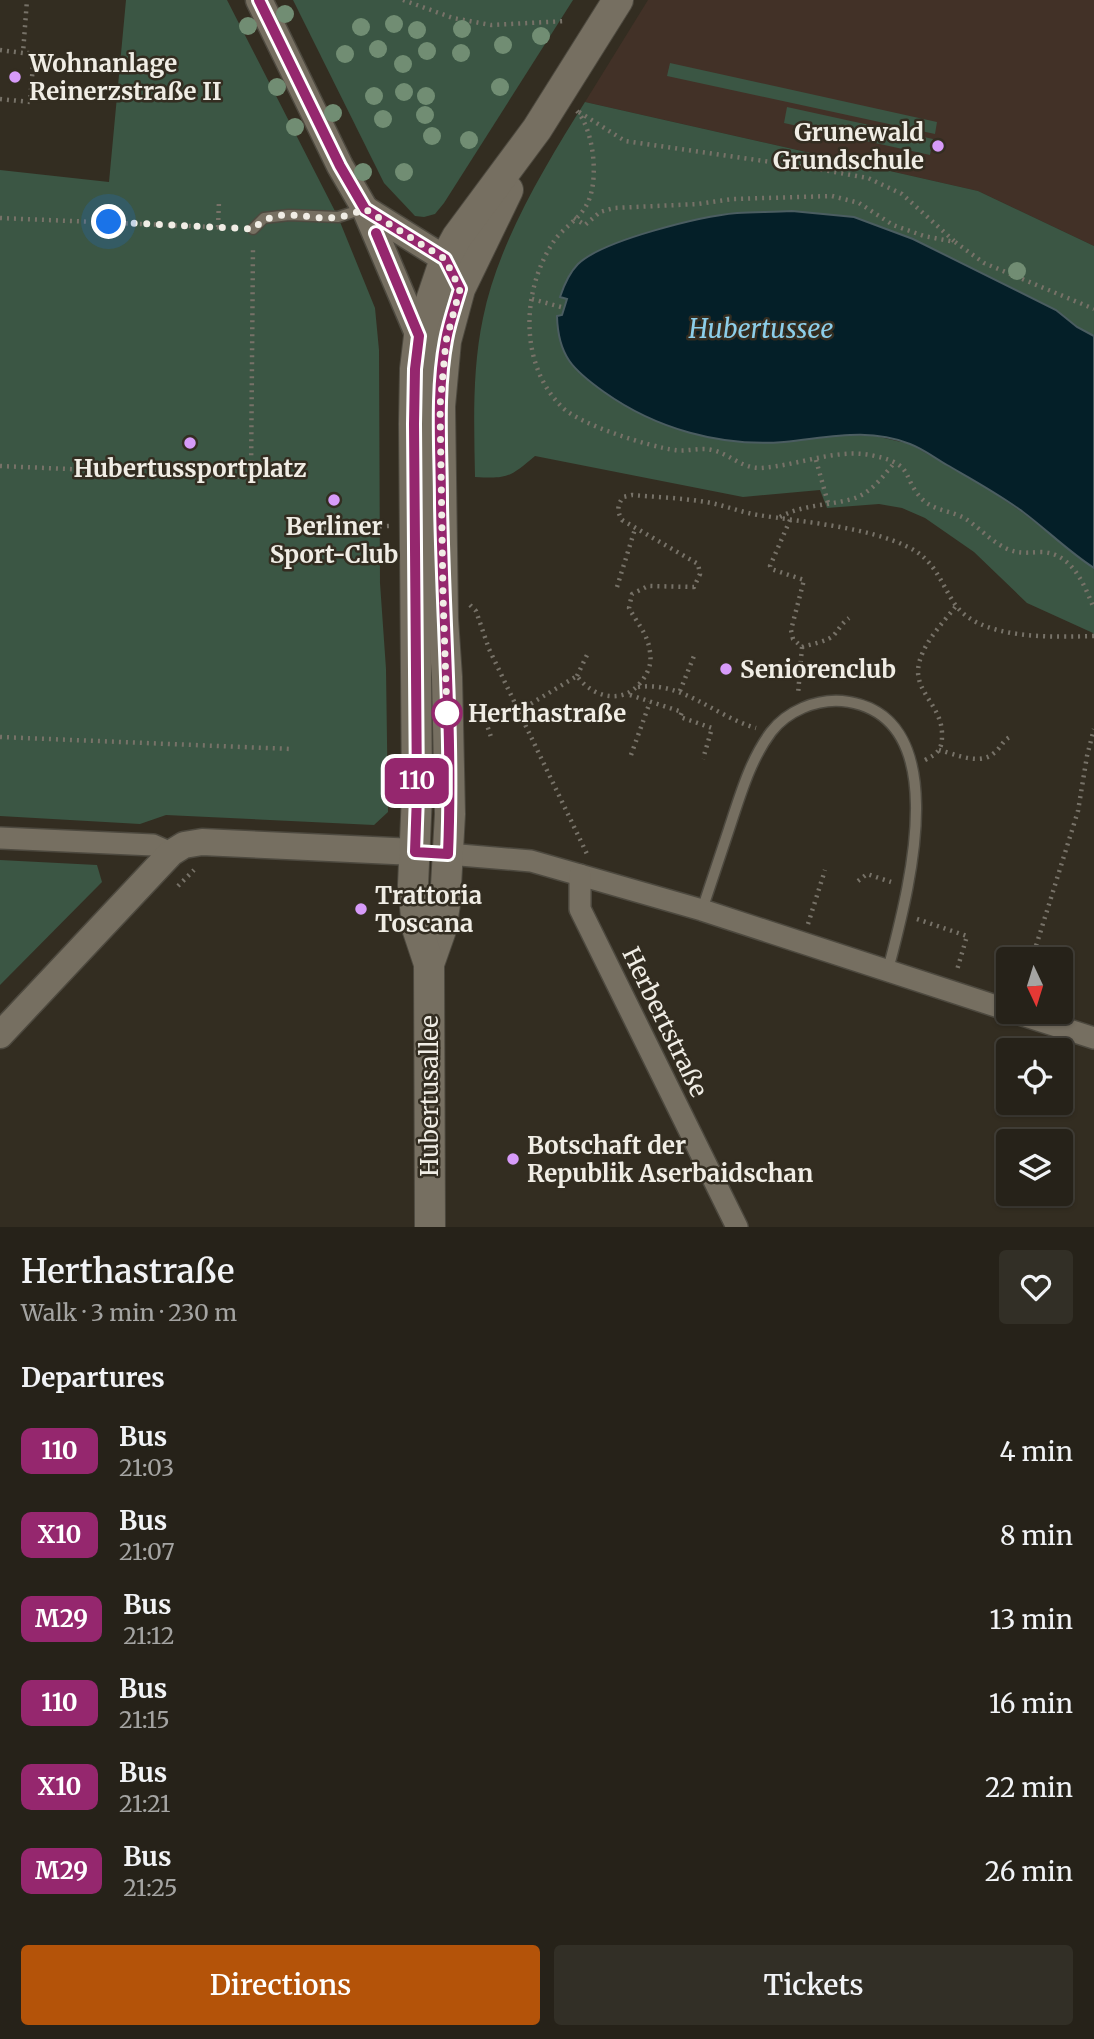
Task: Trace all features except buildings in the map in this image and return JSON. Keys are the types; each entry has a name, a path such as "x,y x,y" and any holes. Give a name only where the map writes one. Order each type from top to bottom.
{"main road":[{"name":"Hubertusallee","path":"430,1227 429,964 417,928 413,885 417,795 414,424 415,369 419,336 445,259 457,237 537,129 618,0"},
{"name":"Hubertusallee","path":"429,964 441,930 450,802 440,406 446,341 460,289 537,129"},
{"path":"445,259 460,289"},
{"path":"415,852 448,854"}],"street":[{"path":"259,0 340,166 365,209 419,336"},
{"path":"365,209 445,259"},
{"path":"0,838 153,845 171,853"},
{"path":"0,1035 171,853 184,845 202,842 415,852"},
{"path":"448,854 584,865 702,910 996,1006"},
{"name":"Herbertstraße","path":"584,865 580,909 737,1227"},
{"path":"1050,1024 1094,1038"}],"lane":[{"path":"253,229 264,218 289,215 338,217 365,209"},
{"path":"702,910 738,798 754,761 772,730 801,707 834,700 868,707 892,724 905,747 914,783 915,839 908,888 888,970"}],"path":[{"path":"23,52 27,0"},
{"path":"403,0 418,3 453,18 491,25 567,21"},
{"path":"0,50 34,53 30,102 0,99"},
{"path":"1094,309 984,263 955,242 902,194 868,178 625,141 577,111 589,129 593,173 586,206 555,239 540,263 528,327 535,364 545,389 564,410 584,421 656,446 676,450 712,450 751,468 855,453 895,462 905,469 922,499 930,505 964,517 998,545 1021,551 1053,552 1064,559 1085,586 1094,609"},
{"path":"575,218 585,225 600,212 614,208 698,204 733,199 832,196 859,204 892,225 924,236 955,242"},
{"path":"218,227 219,201"},
{"path":"0,218 253,229 251,477 0,466"},
{"path":"532,299 561,307"},
{"path":"816,460 828,503"},
{"path":"779,517 796,510 855,498 877,484 895,462"},
{"path":"251,466 289,467"},
{"path":"577,676 598,694 620,698 629,695 647,674 650,652 642,626 629,608 632,594 648,586 694,587 699,574 698,564 622,520 618,514 618,505 623,497 632,495 705,502 756,515 779,517 889,539 910,548 935,570 956,606 965,615 986,627 1033,636 1094,636"},
{"path":"790,520 770,566 771,569 804,580 791,630 793,639 802,647"},
{"path":"289,530 389,526"},
{"path":"617,587 635,529"},
{"path":"470,605 476,611 489,649 584,865"},
{"path":"956,606 925,649 918,669 921,687 942,723 942,747 939,750 981,759 995,753 1002,741 1010,737"},
{"path":"802,647 826,640 834,635 838,625 849,618"},
{"path":"801,707 798,691 802,647"},
{"path":"473,719 517,712 577,676 587,655"},
{"path":"680,691 694,656"},
{"path":"637,687 650,685 680,691 731,719 772,730"},
{"path":"629,695 682,712 680,717 712,728 703,759"},
{"path":"631,755 650,702"},
{"path":"485,719 491,737"},
{"path":"1036,947 1078,811 1094,729"},
{"path":"0,737 291,749"},
{"path":"807,928 825,870"},
{"path":"858,881 867,874 908,888"},
{"path":"902,914 967,936 955,976"}],"shaded area":[{"name":"Grunewald Grundschule","path":"648,0 1094,0 1094,246 978,191 585,102"}],"green space":[{"name":"Hubertussportplatz","path":"126,0 227,0 338,217 375,308 379,350 380,583 386,669 388,812 374,825 166,815 140,824 0,816 0,170 109,182"},
{"path":"293,0 573,0 444,203 435,214 424,217 415,216 384,183"},
{"path":"670,63 937,122 935,134 667,76"},
{"path":"585,102 978,191 1094,246 1094,336 1077,327 1056,310 913,239 854,217 792,211 735,213 616,243 590,255 567,299 562,316 557,316 757,443 785,442 835,434 875,436 910,444 988,489 1094,568 1094,636 1093,633 1027,603 974,552 925,518 902,508 879,504 827,508 820,490 743,497 535,456 508,475 495,478 475,477 475,377 479,338 490,290 511,234 525,206"},
{"path":"787,107 933,139 930,155 784,123"},
{"path":"0,860 97,865 102,882 0,985"}],"water":[{"name":"Hubertussee","path":"792,211 854,217 913,239 1056,310 1077,327 1094,336 1094,568 1005,499 910,444 863,435 784,442 737,442 690,433 624,405 593,384 569,361 560,342 557,316 562,315 567,299 560,297 572,271 591,255 630,238 701,219 737,213"}],"bus line":[{"name":"110","path":"259,0 340,166 365,209 445,259 460,289 446,341 440,406 443,619 450,814 448,854 415,852 417,795 414,424 415,369 419,336 376,233"}],"place":[{"name":"Wohnanlage Reinerzstraße II","path":"15,77"},
{"name":"Grunewald Grundschule","path":"938,146"},
{"name":"Hubertussportplatz","path":"190,443"},
{"name":"Berliner Sport-Club","path":"334,500"},
{"name":"Seniorenclub","path":"726,669"},
{"name":"Herthastraße","path":"447,713"},
{"name":"Trattoria Toscana","path":"361,909"},
{"name":"Botschaft der Republik Aserbaidschan","path":"513,1159"}],"route":[{"path":"109,222 253,229 264,218 289,215 338,217 365,209 445,259 460,289 446,341 440,406 447,713"}]}
